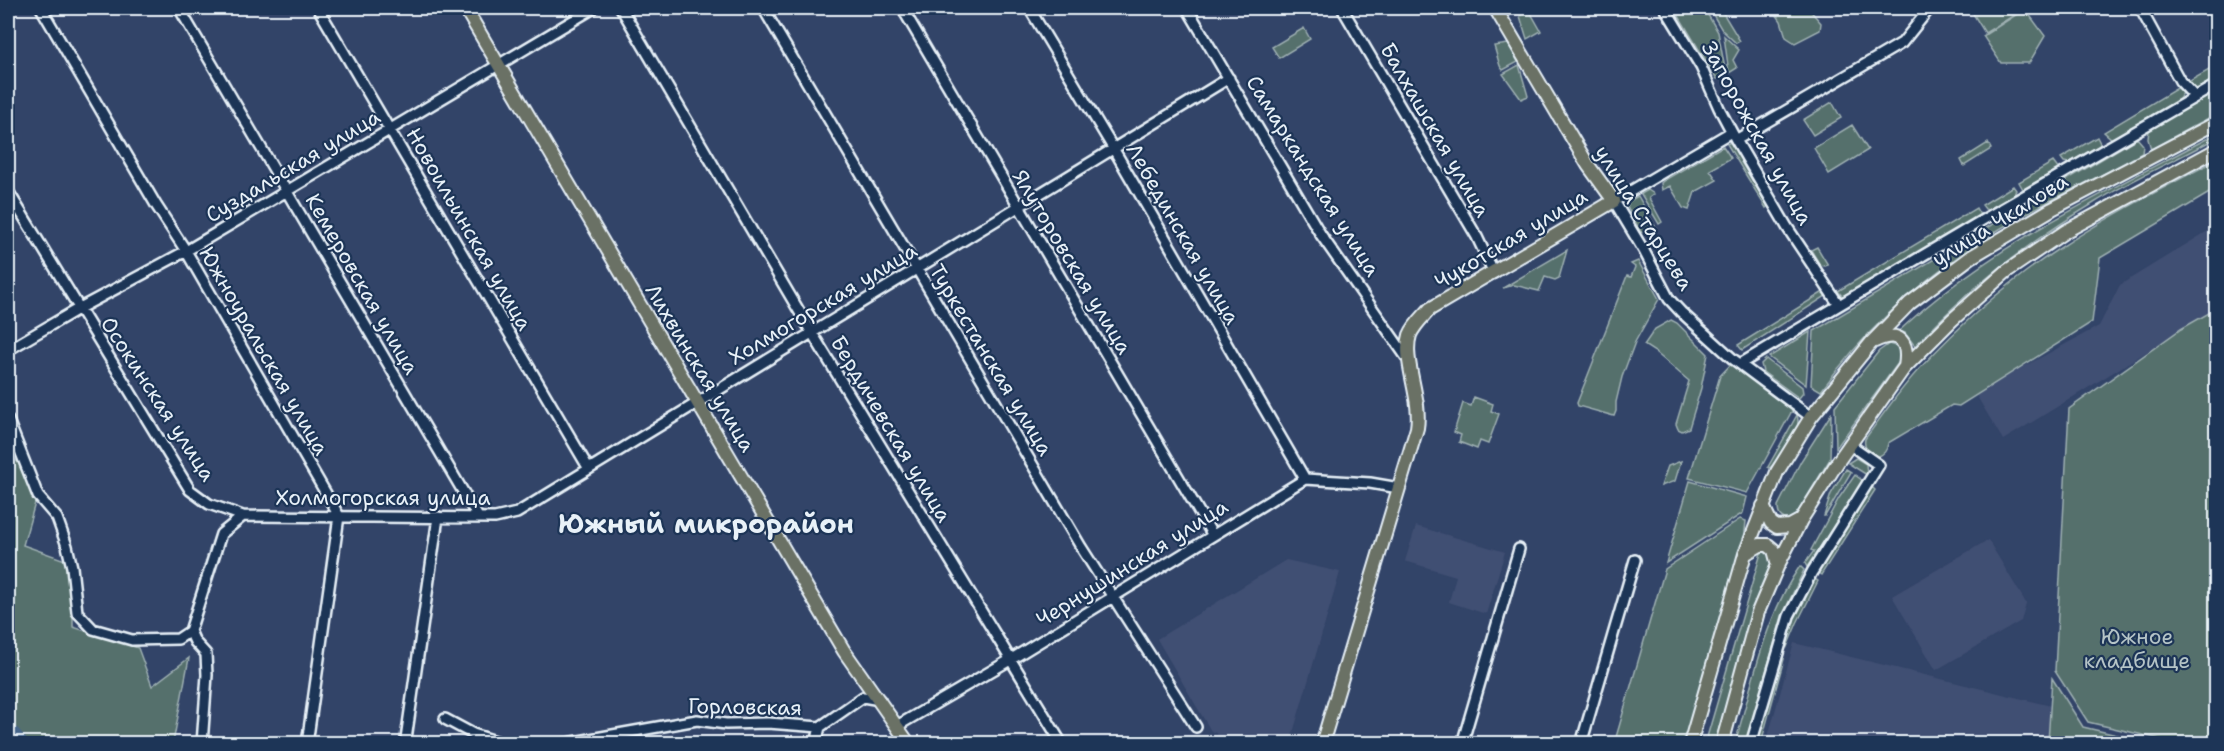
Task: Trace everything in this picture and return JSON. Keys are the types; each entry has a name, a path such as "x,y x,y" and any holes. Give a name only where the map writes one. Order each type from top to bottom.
{"main road":[{"name":"Лихвинская улица","path":"465,8 844,651 909,744"},
{"name":"улица Старцева","path":"1495,8 1588,165 1614,201"},
{"name":"улица Чкалова","path":"1811,417 1871,343 1910,303 1971,257 2052,208 2217,123"},
{"path":"1722,744 1758,612 1778,565 1801,520 1849,444 1904,368 1952,320 2007,271 2066,231 2217,150"},
{"name":"Чукотская улица","path":"1399,488 1418,423 1418,406 1410,363 1410,336 1430,309 1614,201"},
{"path":"1871,343 1892,337 1901,340 1906,347 1907,355 1904,368"},
{"path":"1690,744 1745,554 1777,472 1811,417"},
{"path":"1322,744 1399,488"},
{"path":"1763,506 1771,523 1777,527 1790,526 1801,520"},
{"path":"1745,554 1760,545 1768,544 1774,550 1778,565"}],"street":[{"name":"Южноуральская улица","path":"41,8 156,205 186,251 339,516"},
{"name":"Кемеровская улица","path":"179,8 478,517"},
{"name":"Новоильинская улица","path":"318,8 589,469"},
{"name":"Суздальская улица","path":"8,350 78,309 186,251 498,63 594,8"},
{"name":"Бердичевская улица","path":"621,8 812,333 1062,744"},
{"name":"Туркестанская улица","path":"763,8 1081,546 1196,727"},
{"name":"Ялуторовская улица","path":"902,8 1212,534"},
{"name":"Лебединская улица","path":"1029,8 1305,479"},
{"name":"Самаркандская улица","path":"1187,8 1321,235 1410,363"},
{"name":"Балхашская улица","path":"1342,8 1477,237 1494,273"},
{"name":"Запорожская улица","path":"1665,8 1701,67 1733,136 1787,227 1839,305"},
{"name":"Чукотская улица","path":"1614,201 1902,43 1930,8"},
{"path":"2140,8 2180,81 2195,97"},
{"name":"Холмогорская улица","path":"243,516 495,518 517,513 1229,78"},
{"path":"1740,364 2217,85"},
{"name":"Осокинская улица","path":"8,191 190,490 209,504 243,516"},
{"name":"улица Старцева","path":"1614,201 1669,299 1740,364 1811,417"},
{"path":"8,420 38,496 57,518 72,567 77,612 93,629 132,639 178,639 190,631 221,534 243,516"},
{"path":"1751,744 1789,616 1812,572 1879,465 1849,444"},
{"path":"1305,479 1370,483 1399,488"},
{"name":"Чернушинская улица","path":"897,726 1010,660 1305,479"},
{"path":"307,744 339,516"},
{"path":"406,739 438,517"},
{"path":"1462,744 1519,549"},
{"path":"1581,744 1635,560"},
{"path":"190,631 195,642 206,654 207,675 201,743"},
{"path":"816,744 820,727 862,697 880,700"},
{"path":"445,719 473,734 505,744"},
{"name":"Горловская","path":"562,744 697,720 726,724 768,723 820,727"}],"shaded area":[{"path":"2216,226 2216,309 2003,440 1975,393 2099,326 2120,285"},
{"path":"1416,526 1505,552 1486,614 1449,602 1456,576 1405,561"},
{"path":"1988,540 2026,603 2021,621 1936,670 1892,596"},
{"path":"1286,560 1340,572 1290,743 1223,743 1216,733 1211,731 1157,639"},
{"path":"1794,643 2051,706 2048,743 1766,744"}],"green space":[{"path":"1515,8 1528,8 1541,31 1527,39 1520,16 1522,14 1520,9 1517,11"},
{"path":"1674,8 1704,8 1718,32 1726,74 1717,79"},
{"path":"1709,8 1720,8 1740,41 1736,43 1722,30"},
{"path":"1772,8 1808,8 1821,23 1820,30 1795,43 1786,37 1781,21"},
{"path":"1979,8 2019,8 2021,11 1985,33 1972,12"},
{"path":"2025,9 2045,36 2029,63 2001,63 1983,36"},
{"path":"1304,28 1310,39 1279,58 1272,47"},
{"path":"1724,36 1739,50 1733,60 1737,68 1729,73"},
{"path":"1508,44 1518,62 1503,70 1494,46"},
{"path":"1519,65 1528,96 1521,99 1503,74"},
{"path":"2216,66 2216,78 2197,89 2188,82"},
{"path":"2179,87 2183,93 2179,99 2112,139 2104,132"},
{"path":"2216,90 2216,114 2151,149 2148,139 2149,130"},
{"path":"1832,102 1841,118 1813,135 1803,120"},
{"path":"1852,125 1868,150 1829,174 1814,148"},
{"path":"2216,134 2216,138 2109,194 2023,250 1977,286 1915,346 1905,333 1899,331 1935,300 2011,246 2091,199"},
{"path":"2097,137 2099,147 2069,163 2064,162 2061,158"},
{"path":"2137,138 2143,145 2142,153 1991,234 1937,272 1887,316 1841,365 1821,391 1811,385 1814,331"},
{"path":"1732,141 1744,159 1741,162 1768,206 1766,208 1727,144"},
{"path":"1988,143 1991,149 1964,166 1961,160"},
{"path":"1723,146 1731,158 1710,170 1717,180 1695,192 1689,210 1683,208 1670,186 1662,190 1663,181"},
{"path":"2216,160 2216,189 2100,258 2092,322 1959,406 1952,405 1888,443 1886,450 1879,456 1867,450 1865,439 1913,375 1987,303 2041,261 2079,236"},
{"path":"2053,162 2059,170 2024,191 2019,182"},
{"path":"2013,186 2016,190 2013,197 1990,211 1982,205"},
{"path":"1648,190 1654,194 1649,198 1662,222 1659,224 1641,194"},
{"path":"1638,196 1656,228 1645,233 1641,232 1627,207 1629,201"},
{"path":"1976,208 1980,215 1976,219 1848,297 1843,297 1838,291"},
{"path":"1817,247 1828,265 1820,265 1811,250"},
{"path":"1567,250 1559,278 1555,280 1545,277 1539,291 1514,285 1503,288"},
{"path":"1638,261 1659,299 1635,342 1622,377 1614,416 1578,406 1577,403 1627,276 1631,277 1635,267 1631,264"},
{"path":"1825,291 1829,294 1742,350 1738,345"},
{"name":"Южное кладбище","path":"2216,309 2216,743 2177,743 2088,722 2055,671 2069,409 2181,329"},
{"path":"1671,320 1677,323 1708,354 1689,428 1682,431 1676,424 1689,381 1644,345 1655,329"},
{"path":"1810,332 1806,385 1769,357"},
{"path":"1889,344 1898,347 1901,359 1836,448 1835,406 1879,351"},
{"path":"1766,359 1802,387 1803,393 1799,398 1763,372 1761,364"},
{"path":"1733,362 1793,409 1747,493 1689,478 1720,376"},
{"path":"1474,397 1493,404 1491,411 1499,414 1488,444 1480,441 1477,449 1459,442 1461,435 1454,432 1463,403 1471,406"},
{"path":"1831,414 1830,459 1796,515 1787,520 1784,519 1778,511 1778,506 1801,461"},
{"path":"1797,415 1797,429 1794,436 1770,468 1768,467"},
{"path":"8,455 22,465 35,503 23,545 65,560 73,594 73,627 138,648 152,686 189,658 173,743 8,743"},
{"path":"1856,458 1866,464 1867,475 1848,463"},
{"path":"1681,461 1675,481 1661,486 1668,466"},
{"path":"1846,469 1851,472 1824,516 1831,494"},
{"path":"1855,475 1863,481 1807,567 1805,563 1814,551 1811,550 1839,498"},
{"path":"1690,481 1747,497 1743,513 1666,563"},
{"path":"1872,487 1875,490 1821,575 1817,572"},
{"path":"1740,519 1746,521 1743,550 1685,743 1614,744 1665,569"},
{"path":"1766,551 1775,560 1743,645 1715,743 1705,744 1761,553"},
{"path":"1800,566 1804,570 1782,616 1746,743 1735,743 1768,629 1777,607"},
{"path":"1813,578 1818,581 1787,647 1785,643 1799,604"},
{"path":"1784,659 1761,743 1757,744 1777,667 1779,661"},
{"path":"2052,678 2083,727 2151,743 2048,743"}],"waterway":[{"path":"8,733 13,735 20,744"}],"district":[{"name":"Южный микрорайон","path":"706,523"}]}
